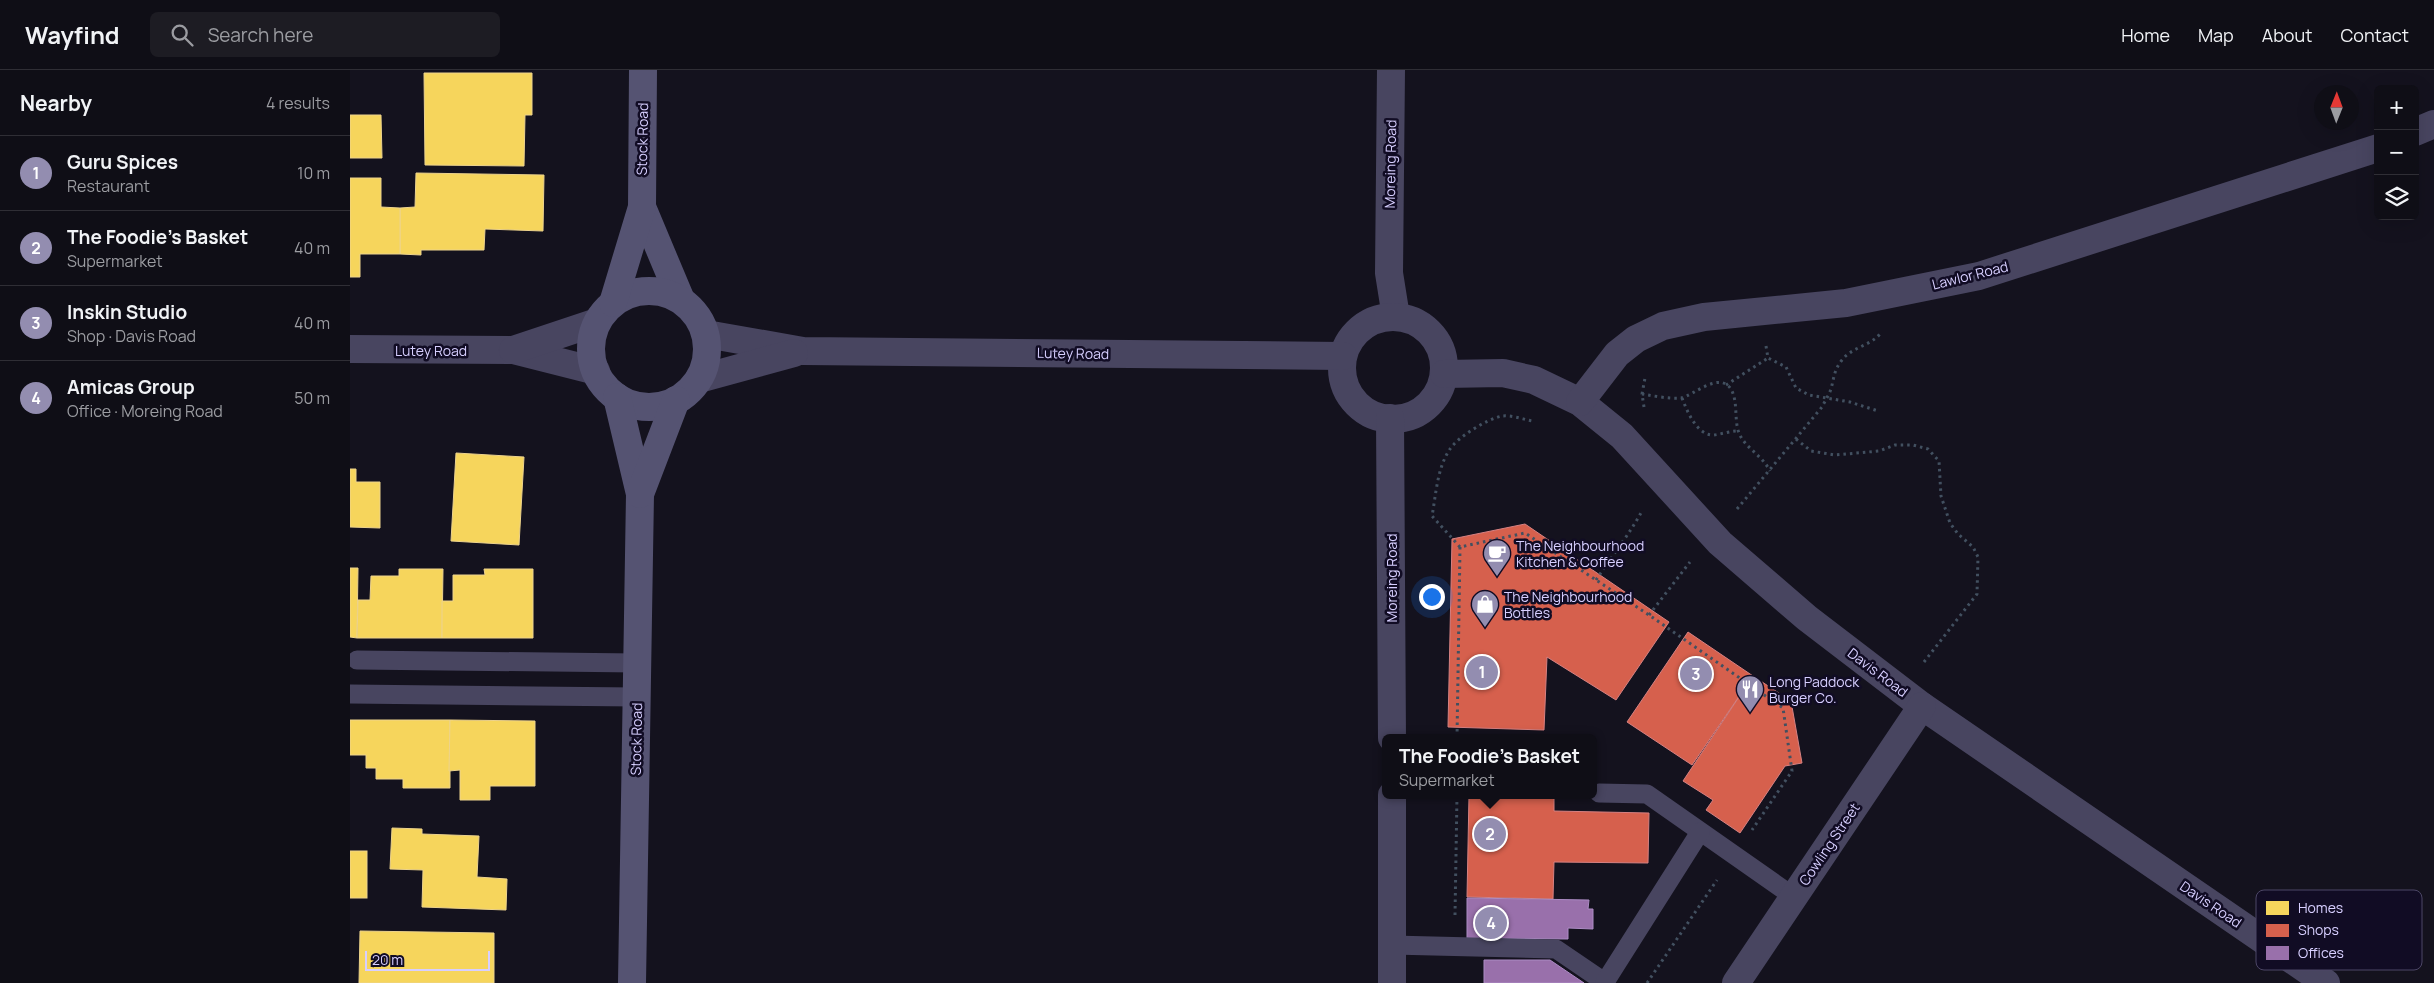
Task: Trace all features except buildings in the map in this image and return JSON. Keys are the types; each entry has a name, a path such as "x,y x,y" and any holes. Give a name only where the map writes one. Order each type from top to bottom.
{"street":[{"name":"Stock Road","path":"642,207 681,300 696,315 706,334 708,350 705,365 699,379 689,392 676,400 656,406 636,405 617,397 604,385 596,371 591,355 592,338 605,313 642,207 643,70"},
{"name":"Moreing Road","path":"1391,70 1389,273 1396,317"},
{"path":"2419,130 2434,124"},
{"name":"Lawlor Road","path":"1580,402 1617,354 1636,339 1663,326 1704,317 1846,303 1979,276 2374,149"},
{"name":"Stock Road","path":"605,313 629,294 647,290 664,293 681,300"},
{"name":"Lutey Road","path":"513,350 605,313"},
{"path":"1396,317 1413,320 1427,329 1438,342 1443,358 1444,374 1440,390 1431,402 1419,411 1406,417 1390,418 1376,416 1363,409 1352,398 1345,385 1342,370 1343,356 1348,342 1368,322 1396,317"},
{"name":"Lutey Road","path":"706,334 803,351 1343,356"},
{"name":"Lutey Road","path":"350,350 513,350 596,371"},
{"name":"Lutey Road","path":"699,379 803,351"},
{"name":"Davis Road","path":"1444,374 1503,373 1534,380 1580,402 1622,436 1714,536 1807,618 1922,706 2256,935"},
{"name":"Stock Road","path":"617,397 640,494 632,983"},
{"name":"Stock Road","path":"640,494 676,400"},
{"name":"Moreing Road","path":"1390,418 1392,734"},
{"name":"Cowling Street","path":"1736,983 1922,706"},
{"path":"1392,799 1392,983"},
{"name":"Davis Road","path":"2307,970 2326,983"}],"lane":[{"path":"357,660 637,663"},
{"path":"350,694 637,697"},
{"path":"1599,793 1646,794 1794,897"},
{"path":"1392,945 1454,945 1556,949 1605,983 1700,832"}],"path":[{"path":"1649,615 1796,439 1831,390 1834,372 1842,359 1856,348 1876,339 1882,332"},
{"path":"1766,338 1768,358"},
{"path":"1768,358 1786,367 1796,388 1809,395 1878,411"},
{"path":"1726,385 1768,358"},
{"path":"1646,414 1642,394 1647,371"},
{"path":"1642,394 1682,398 1704,385 1715,383 1726,385 1732,390 1736,407 1738,432 1745,443 1766,462 1770,471"},
{"path":"1682,398 1688,413 1701,430 1712,435 1738,432"},
{"path":"1457,734 1460,547 1432,516 1440,471 1450,449 1486,422 1502,416 1518,417 1540,424"},
{"path":"1796,439 1811,451 1836,455 1879,451 1895,445 1913,445 1928,449 1939,461 1941,496 1950,522 1958,534 1973,547 1978,557 1976,594 1924,663 1916,658"},
{"path":"1596,580 1635,525 1644,507"},
{"path":"1460,547 1525,533 1649,615 1783,708 1792,771 1647,983"},
{"path":"1454,945 1456,799"}],"place":[{"name":"The Neighbourhood Kitchen & Coffee","path":"1497,577"},
{"name":"The Neighbourhood Bottles","path":"1485,628"},
{"name":"Guru Spices","path":"1482,672"},
{"name":"Inskin Studio","path":"1696,674"},
{"name":"Long Paddock Burger Co.","path":"1750,713"},
{"name":"The Foodie's Basket","path":"1490,834"},
{"name":"Amicas Group","path":"1491,923"}]}
